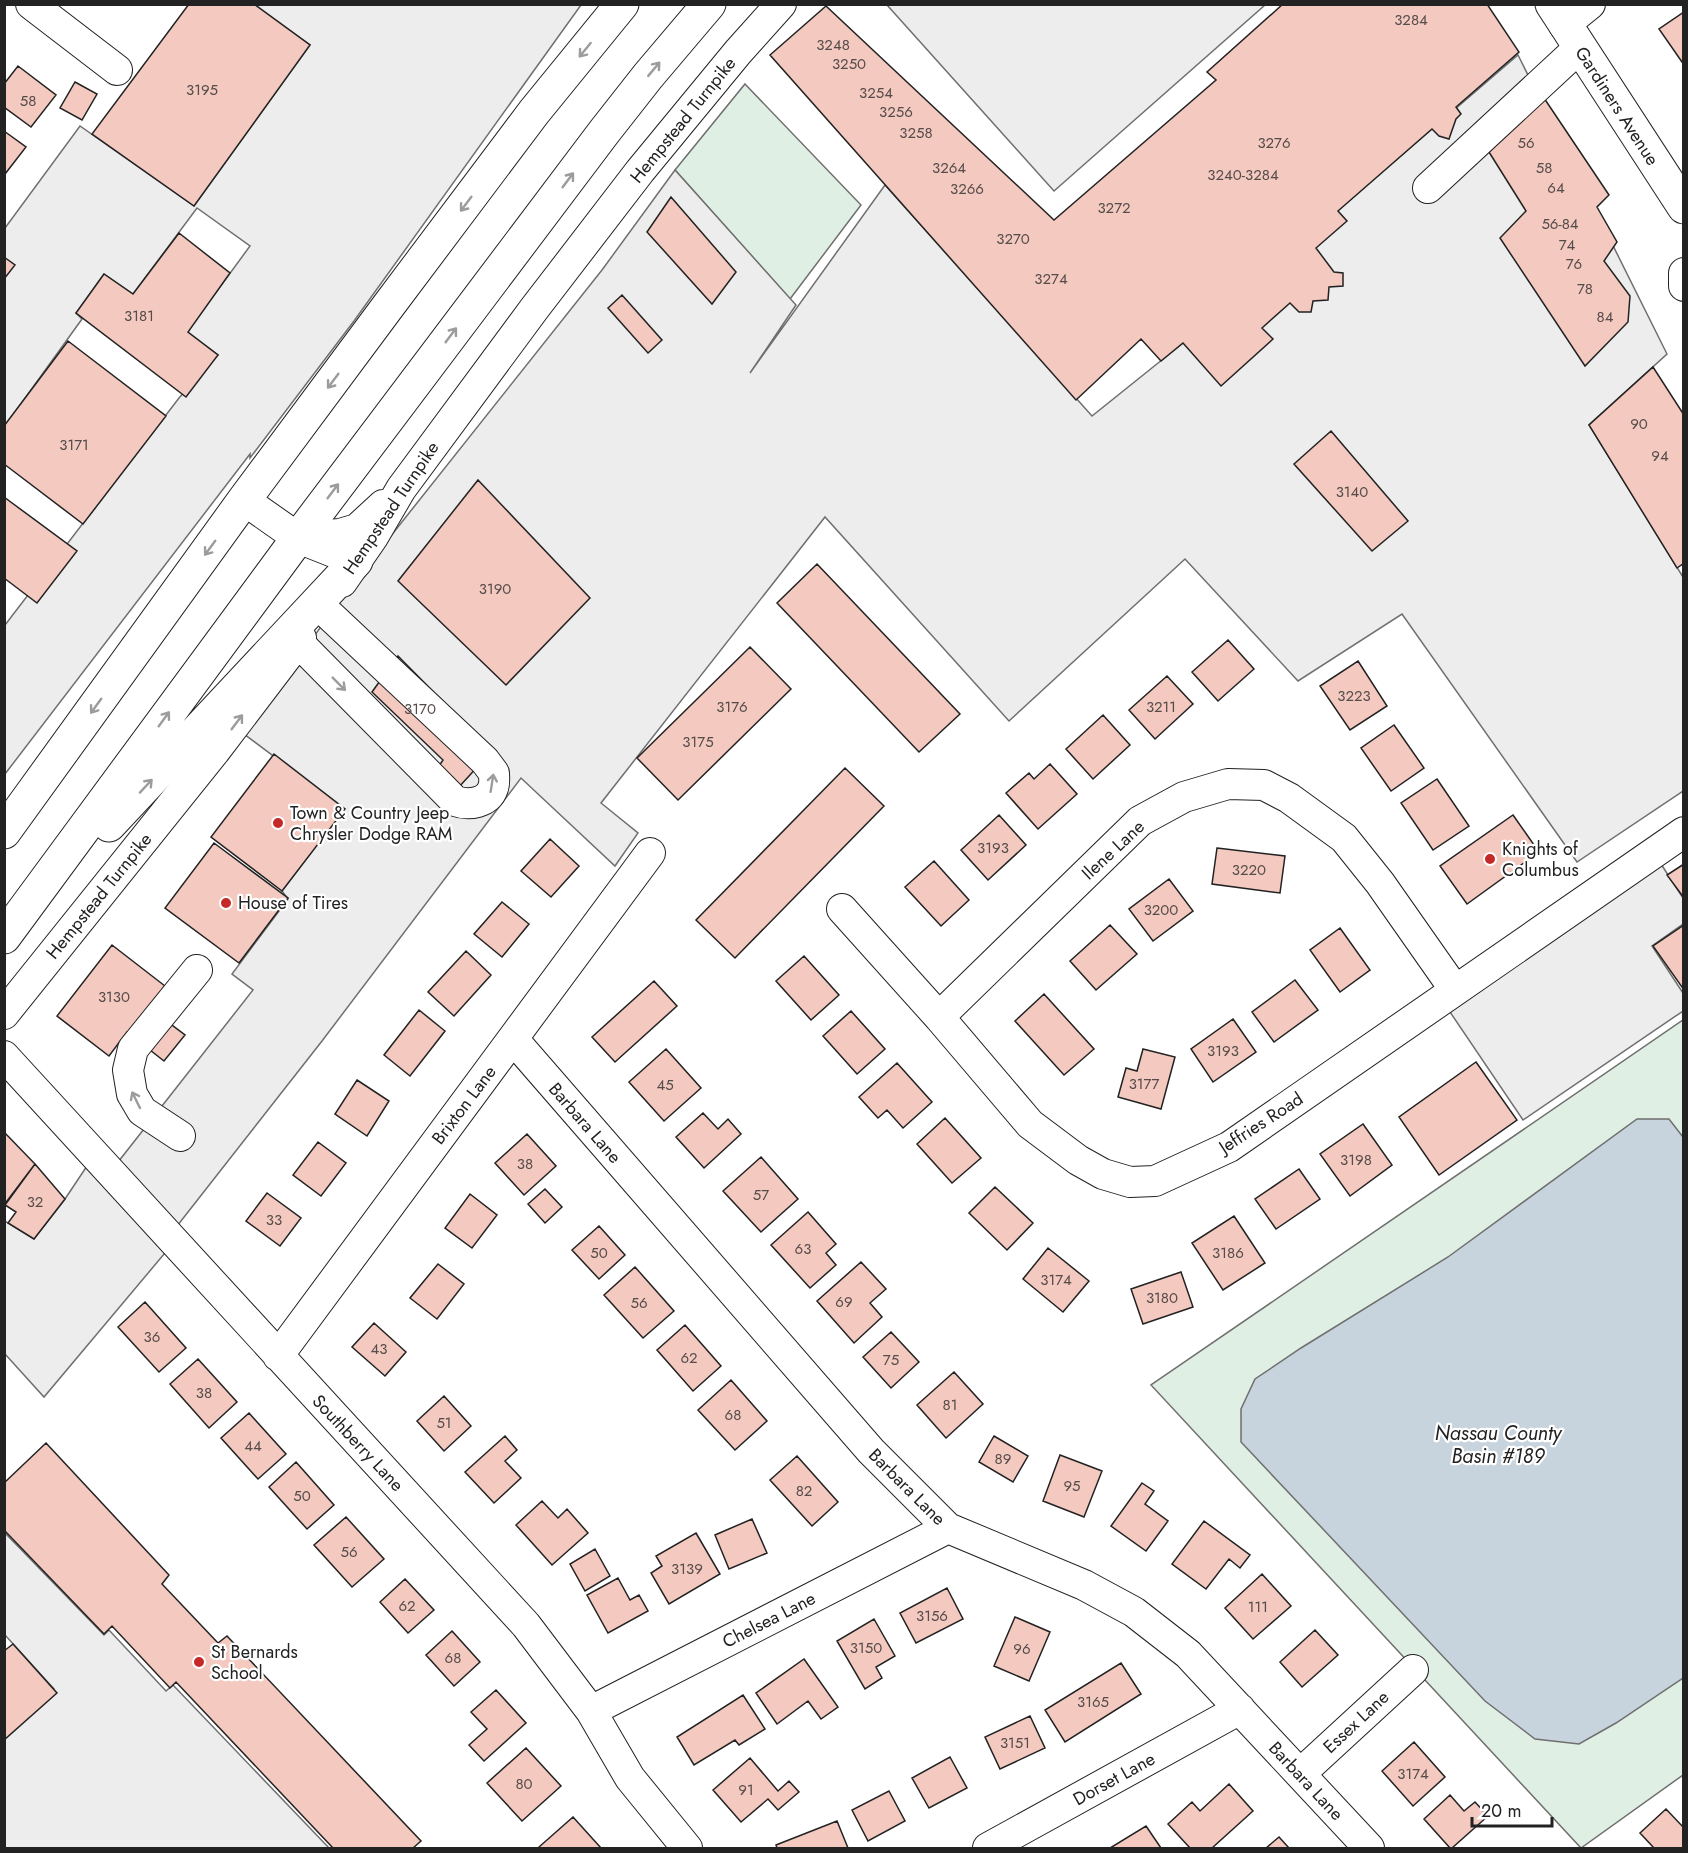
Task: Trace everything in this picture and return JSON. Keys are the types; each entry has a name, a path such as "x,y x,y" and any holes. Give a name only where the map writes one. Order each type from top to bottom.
{"main road":[{"path":"4,832 244,500 534,112 622,4"},
{"path":"5,936 298,537 604,132 709,4"},
{"name":"Gardiners Avenue","path":"1565,26 1683,207"},
{"path":"5,936 356,561"}],"street":[{"path":"32,4 117,70"},
{"name":"Hempstead Turnpike","path":"4,1014 215,752 323,609 373,537 401,489 534,309 640,171 738,52 781,4"},
{"path":"1428,188 1565,26 1590,4"},
{"path":"1683,273 1683,286"},
{"path":"298,537 340,534 357,529 401,489"},
{"path":"244,500 298,537 356,561"},
{"path":"298,642 456,801 464,805 489,796 494,786 494,773 484,761 323,609"},
{"name":"Ilene Lane","path":"939,1017 1140,821 1184,797 1228,784 1264,785 1289,798 1344,837 1380,883 1455,990"},
{"name":"Jeffries Road","path":"842,909 939,1017 1030,1124 1078,1160 1102,1174 1130,1182 1155,1181 1229,1147 1683,832"},
{"name":"Brixton Lane","path":"278,1356 650,852"},
{"path":"180,1136 142,1111 132,1094 128,1070 133,1049 197,970"},
{"name":"Barbara Lane","path":"513,1040 871,1450 948,1528 1084,1585 1134,1612 1188,1654 1369,1848"},
{"name":"Southberry Lane","path":"4,1056 526,1625 591,1711 630,1778 687,1848"},
{"name":"Chelsea Lane","path":"591,1711 948,1528"},
{"name":"Essex Lane","path":"1300,1774 1413,1670"},
{"name":"Dorset Lane","path":"988,1848 1240,1709"}],"green space":[{"path":"745,84 861,205 790,299 675,170"},
{"name":"Nassau County Basin #189","path":"1683,1020 1683,1775 1581,1848 1151,1385"}],"shaded area":[{"path":"254,5 581,5 354,321 5,774 5,625 179,398 218,355 187,332 250,246 197,208 133,294 104,274 76,313 82,319 5,426 5,228 80,126 194,206 310,45"},
{"path":"887,5 1265,5 1054,191"},
{"path":"1518,55 1667,354 1589,425 1683,577 1683,791 1577,862 1402,614 1298,681 1185,559 1009,721 825,517 601,803 638,833 615,866 521,778 322,1041 170,1235 175,1241 44,1397 5,1354 5,1221 34,1239 65,1199 95,1154 111,1171 253,990 232,974 288,899 282,891 344,809 244,734 340,600 602,270 675,170 796,305 750,373 885,185 1092,416 1183,343"},
{"path":"1661,864 1683,898 1683,924 1652,946 1683,993 1683,1011 1523,1120 1448,1009"},
{"path":"5,1533 104,1635 109,1630 166,1691 173,1685 329,1848 5,1848 5,1736 54,1689 5,1635"}],"water":[{"name":"Nassau County Basin #189","path":"1637,1119 1669,1119 1683,1137 1683,1678 1616,1723 1579,1744 1535,1739 1485,1701 1241,1442 1241,1409 1255,1379 1448,1257"}],"building":[{"path":"189,4 254,4 310,45 194,206 92,134"},
{"path":"1283,4 1487,4 1519,52 1456,107 1461,114 1456,119 1449,139 1439,136 1432,129 1338,211 1347,221 1316,248 1334,272 1343,273 1343,286 1329,287 1328,300 1313,301 1311,312 1299,312 1290,303 1262,328 1273,339 1221,386 1183,343 1161,361 1141,339 1076,400 770,55 826,6 1054,220 1216,80 1207,72"},
{"path":"1684,12 1684,61 1682,62 1659,29"},
{"path":"18,66 56,95 31,127 4,107 4,84"},
{"path":"75,82 97,94 82,120 60,108"},
{"path":"1544,98 1609,195 1597,207 1617,242 1604,261 1630,296 1628,322 1585,366 1500,238 1526,211 1489,152"},
{"path":"4,131 26,147 5,174 4,173"},
{"path":"671,197 736,272 712,304 647,232"},
{"path":"179,233 230,273 188,332 218,355 186,397 76,313 104,274 133,294"},
{"path":"4,257 15,265 4,279"},
{"path":"622,295 662,340 648,353 608,308"},
{"path":"68,341 166,416 83,524 4,464 4,426"},
{"path":"1653,367 1684,415 1684,563 1677,568 1589,425"},
{"path":"1331,431 1408,521 1372,551 1294,464"},
{"path":"478,480 590,598 506,685 398,581"},
{"path":"4,497 77,551 37,603 4,578"},
{"path":"817,564 960,714 919,752 777,603"},
{"path":"1228,640 1254,669 1218,701 1192,672"},
{"path":"750,647 791,689 678,800 637,758"},
{"path":"398,656 492,751 458,788 437,769 443,760 372,692"},
{"path":"1358,661 1387,706 1350,730 1320,686"},
{"path":"1167,676 1193,704 1155,739 1129,710"},
{"path":"1103,715 1130,745 1093,779 1066,749"},
{"path":"1394,725 1424,768 1391,791 1361,748"},
{"name":"Town & Country Jeep Chrysler Dodge RAM","path":"274,754 345,809 282,891 211,837"},
{"path":"1050,764 1077,794 1038,829 1006,793 1029,773 1034,779"},
{"path":"845,768 884,806 735,958 696,920"},
{"path":"1437,779 1469,826 1433,850 1401,803"},
{"path":"999,815 1026,845 988,880 961,850"},
{"name":"Knights of Columbus","path":"1513,815 1539,852 1467,904 1440,866"},
{"path":"550,839 579,866 551,897 521,871"},
{"name":"House of Tires","path":"214,843 288,898 239,963 165,908"},
{"path":"1217,848 1285,856 1280,893 1212,884"},
{"path":"934,861 969,900 941,926 905,887"},
{"path":"1684,864 1684,898 1667,875"},
{"path":"1169,879 1193,911 1153,941 1129,909"},
{"path":"502,902 529,924 502,957 474,934"},
{"path":"1110,925 1137,954 1096,990 1070,961"},
{"path":"1684,925 1684,990 1653,946"},
{"path":"1340,928 1370,970 1340,992 1310,950"},
{"path":"112,945 165,986 148,1007 185,1035 164,1061 127,1032 109,1056 57,1016"},
{"path":"466,951 491,975 454,1016 428,992"},
{"path":"804,956 839,995 811,1020 776,981"},
{"path":"1295,980 1318,1010 1274,1042 1252,1012"},
{"path":"654,981 677,1006 615,1062 592,1037"},
{"path":"1044,994 1094,1049 1064,1075 1015,1021"},
{"path":"419,1010 445,1031 410,1076 384,1055"},
{"path":"851,1011 885,1049 857,1074 823,1036"},
{"path":"1233,1019 1256,1052 1213,1082 1191,1049"},
{"path":"666,1049 701,1088 664,1121 629,1082"},
{"path":"1143,1049 1175,1057 1161,1109 1118,1097 1126,1068 1137,1071"},
{"path":"1476,1062 1517,1120 1439,1175 1399,1117"},
{"path":"897,1063 932,1102 903,1128 887,1110 878,1118 859,1097"},
{"path":"357,1080 389,1101 367,1136 335,1114"},
{"path":"703,1113 718,1129 728,1119 741,1134 704,1168 676,1137"},
{"path":"945,1118 981,1158 952,1183 917,1144"},
{"path":"1363,1124 1392,1165 1350,1196 1320,1154"},
{"path":"4,1132 35,1164 4,1205"},
{"path":"527,1134 556,1166 524,1195 495,1163"},
{"path":"318,1142 346,1163 321,1196 293,1175"},
{"path":"761,1157 798,1199 761,1232 723,1191"},
{"path":"35,1164 65,1199 34,1239 8,1223 16,1212 5,1205"},
{"path":"1299,1169 1320,1199 1276,1229 1255,1199"},
{"path":"995,1187 1033,1223 1007,1250 969,1213"},
{"path":"545,1189 562,1207 545,1223 528,1204"},
{"path":"267,1193 301,1218 280,1246 246,1221"},
{"path":"470,1194 497,1215 472,1248 445,1228"},
{"path":"808,1212 836,1244 826,1253 836,1265 810,1288 771,1245"},
{"path":"1234,1216 1265,1263 1223,1290 1192,1243"},
{"path":"599,1226 625,1255 599,1279 572,1250"},
{"path":"1048,1248 1089,1281 1063,1312 1023,1279"},
{"path":"861,1262 886,1289 870,1303 882,1317 854,1343 817,1301"},
{"path":"438,1264 464,1284 437,1319 410,1298"},
{"path":"635,1267 674,1311 643,1338 604,1295"},
{"path":"1181,1272 1193,1307 1143,1324 1131,1289"},
{"path":"145,1302 186,1348 159,1372 118,1327"},
{"path":"374,1323 406,1352 385,1376 352,1347"},
{"path":"685,1325 721,1366 693,1391 657,1350"},
{"path":"891,1332 919,1362 891,1388 863,1357"},
{"path":"198,1359 237,1402 209,1428 170,1384"},
{"path":"954,1372 983,1404 946,1438 917,1405"},
{"path":"731,1380 767,1421 735,1450 698,1410"},
{"path":"444,1396 471,1426 444,1451 417,1421"},
{"path":"249,1413 286,1454 258,1479 221,1438"},
{"path":"505,1436 517,1450 505,1461 521,1478 494,1503 465,1472"},
{"path":"994,1436 1028,1456 1013,1482 979,1462"},
{"name":"St Bernards School","path":"46,1443 169,1575 162,1584 218,1643 227,1636 421,1841 413,1848 333,1848 176,1682 170,1688 112,1626 104,1634 4,1530 4,1483"},
{"path":"1060,1455 1102,1471 1084,1517 1043,1501"},
{"path":"797,1456 838,1502 812,1526 770,1480"},
{"path":"296,1462 334,1505 307,1529 269,1487"},
{"path":"1142,1483 1154,1491 1145,1504 1168,1521 1146,1551 1111,1526"},
{"path":"542,1501 558,1518 567,1509 588,1533 552,1565 516,1525"},
{"path":"346,1517 384,1559 352,1587 314,1545"},
{"path":"752,1519 767,1553 729,1569 715,1535"},
{"path":"1204,1521 1250,1555 1240,1568 1229,1559 1206,1589 1172,1564"},
{"path":"696,1533 720,1574 669,1604 651,1573 662,1566 656,1556"},
{"path":"595,1549 610,1576 585,1591 570,1564"},
{"path":"1262,1574 1291,1606 1253,1639 1225,1608"},
{"path":"618,1578 630,1600 639,1595 648,1611 608,1633 587,1595"},
{"path":"405,1579 434,1610 408,1633 380,1602"},
{"path":"947,1588 963,1619 916,1643 900,1613"},
{"path":"1015,1617 1050,1632 1029,1681 994,1666"},
{"path":"874,1619 895,1656 876,1667 882,1678 865,1689 837,1641"},
{"path":"1315,1630 1338,1655 1302,1687 1280,1662"},
{"path":"452,1631 480,1662 454,1686 426,1655"},
{"path":"13,1644 57,1693 4,1740 4,1651"},
{"path":"804,1659 838,1707 821,1719 808,1701 777,1724 756,1693"},
{"path":"1121,1663 1141,1694 1065,1742 1045,1710"},
{"path":"496,1690 526,1723 484,1761 469,1745 487,1729 471,1712"},
{"path":"743,1695 765,1729 739,1745 735,1740 694,1765 677,1737"},
{"path":"1030,1716 1045,1748 1000,1769 985,1737"},
{"path":"1414,1742 1445,1777 1413,1806 1382,1771"},
{"path":"526,1748 561,1786 522,1821 487,1783"},
{"path":"950,1757 967,1788 929,1808 912,1778"},
{"path":"750,1758 778,1791 789,1781 799,1792 778,1810 768,1799 741,1822 713,1790"},
{"path":"1229,1784 1253,1811 1212,1848 1190,1848 1168,1824 1192,1802 1200,1811"},
{"path":"889,1791 905,1821 868,1841 852,1810"},
{"path":"1450,1795 1464,1811 1475,1802 1488,1816 1452,1848 1424,1819"},
{"path":"1666,1809 1684,1828 1684,1848 1654,1848 1640,1833"},
{"path":"573,1817 601,1848 539,1847"},
{"path":"837,1821 848,1848 777,1848 776,1845"},
{"path":"1146,1826 1161,1848 1110,1848"},
{"path":"1279,1837 1289,1848 1266,1848"}],"place":[{"name":"Town & Country Jeep Chrysler Dodge RAM","path":"278,823"},
{"name":"Knights of Columbus","path":"1490,859"},
{"name":"House of Tires","path":"226,903"},
{"name":"St Bernards School","path":"199,1662"}]}
